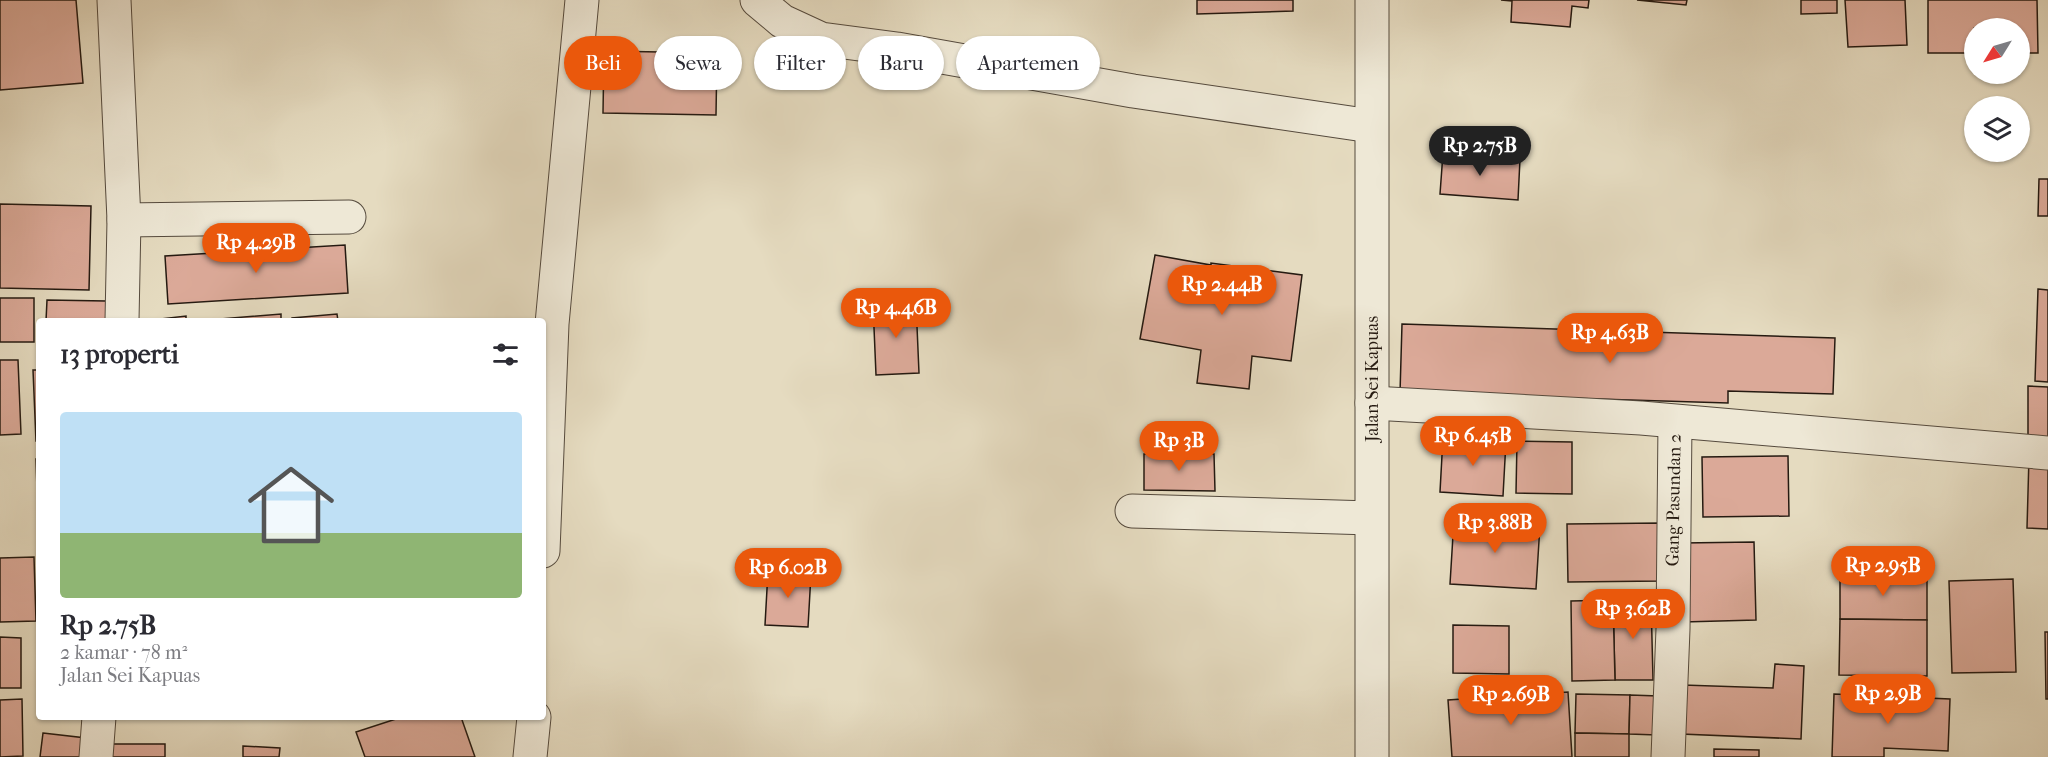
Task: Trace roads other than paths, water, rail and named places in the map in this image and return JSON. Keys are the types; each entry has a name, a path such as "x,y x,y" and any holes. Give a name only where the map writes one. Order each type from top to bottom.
{"street":[{"path":"114,0 124,220 122,318"},
{"path":"546,475 552,324 582,0"},
{"path":"757,0 782,21 820,39 897,49 1133,91 1371,126"},
{"name":"Jalan Sei Kapuas","path":"1372,0 1372,757"},
{"path":"124,220 349,217"},
{"name":"Gang Pasundan 2","path":"1372,403 1641,418 1675,422 1673,629 1668,757"},
{"path":"1675,422 2048,453"},
{"path":"1132,511 1371,518"},
{"path":"96,757 99,720"},
{"path":"530,757 534,720"}]}
